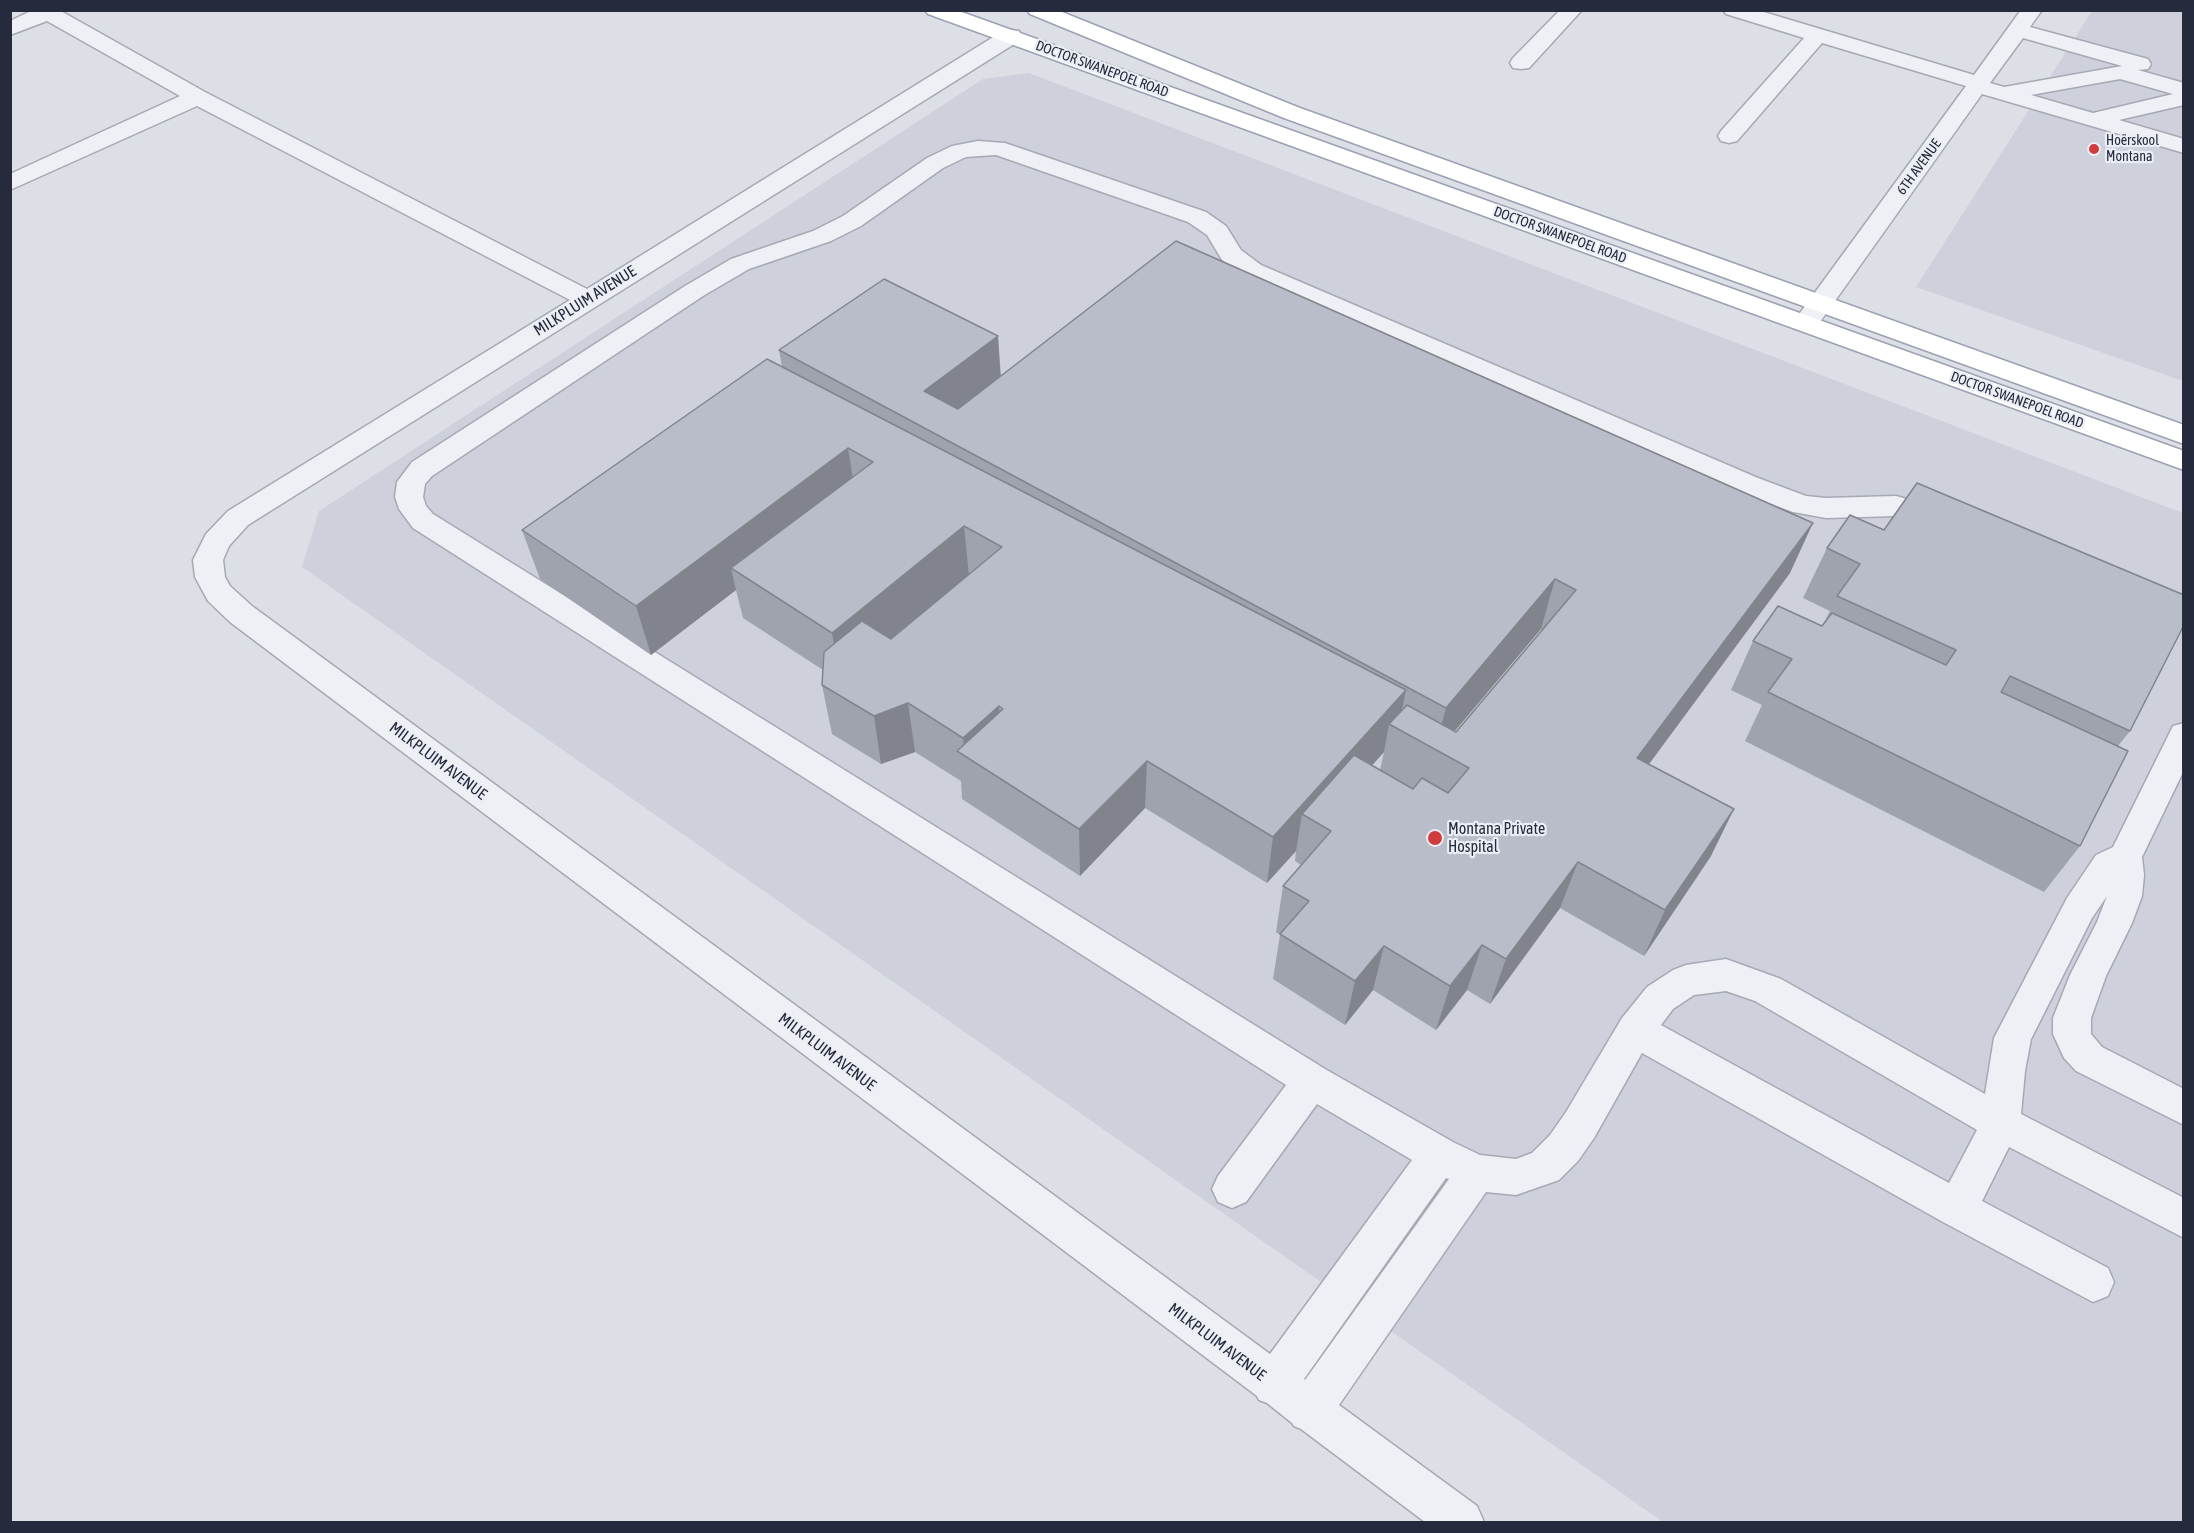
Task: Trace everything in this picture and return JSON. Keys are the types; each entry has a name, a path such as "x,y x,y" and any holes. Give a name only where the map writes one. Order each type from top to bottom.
{"main road":[{"name":"DOCTOR SWANEPOEL ROAD","path":"935,10 1004,23 1813,313 2184,435"},
{"name":"DOCTOR SWANEPOEL ROAD","path":"1037,10 1292,113 1813,313 2184,461"}],"street":[{"path":"1521,63 1572,10"},
{"path":"1733,10 2003,94 2184,146"},
{"name":"6TH AVENUE","path":"1813,313 2032,10"},
{"path":"10,29 46,12 197,97 588,299"},
{"name":"MILKPLUIM AVENUE","path":"1004,23 588,299 238,518 216,541 208,560 210,577 219,593 241,614 1461,1522"},
{"path":"2018,30 2184,76"},
{"path":"1729,136 1816,36"},
{"path":"2003,94 2121,72 2184,90"},
{"path":"10,183 197,97"},
{"path":"2094,119 2184,98"},
{"path":"1967,528 1935,515 1896,506 1826,508 1803,505 1748,485 1252,270 1231,255 1217,231 1197,217 998,148 960,151 935,163 852,221 832,231 740,264 694,291 422,469 411,482 409,497 413,509 423,521 1312,1081 1439,1155 1477,1173 1516,1177 1545,1167 1564,1148 1580,1125 1635,1030 1660,998 1686,981 1726,975 1768,990 2001,1123 2184,1219"},
{"path":"2184,735 2125,857 2127,875 2124,896 2115,923 2088,975 2072,1018 2072,1034 2077,1046 2089,1059 2102,1068 2184,1108"},
{"path":"1957,1209 2001,1123 2006,1071 2013,1038 2079,908 2108,865 2125,857"},
{"path":"1635,1030 2093,1282"},
{"path":"1232,1189 1312,1081"},
{"path":"1274,1385 1439,1155"},
{"path":"1309,1411 1404,1273 1477,1173"}],"shaded area":[{"name":"Hoërskool Montana","path":"2092,11 2183,11 2183,381 1916,287"},
{"name":"Montana Private Hospital","path":"1029,73 2183,513 2183,1522 1663,1522 302,567 319,511 983,79"}],"building":[{"path":"1176,241 1813,523 1637,758 1734,809 1665,910 1578,862 1506,959 1482,945 1450,986 1384,946 1355,981 1280,934 1309,901 1283,886 1331,831 1302,814 1354,755 1413,789 1422,778 1448,793 1469,768 1389,724 1407,705 1456,732 1576,590 1555,579 1446,708 779,350 884,279 998,336 924,391 958,409"},
{"path":"767,359 1406,690 1273,837 1147,761 1079,829 957,751 1003,709 999,706 963,738 908,703 874,716 822,685 824,652 862,621 891,639 1002,547 964,526 832,633 731,568 873,462 848,448 636,606 522,530"},
{"path":"1917,483 2184,595 2184,625 2130,731 2010,676 2001,692 2128,751 2080,846 1768,692 1792,659 1753,641 1778,606 1822,626 1832,613 1946,665 1956,650 1837,596 1860,564 1827,548 1850,515 1884,530"}],"place":[{"name":"Hoërskool Montana","path":"2094,149"},
{"name":"Montana Private Hospital","path":"1435,838"}]}
